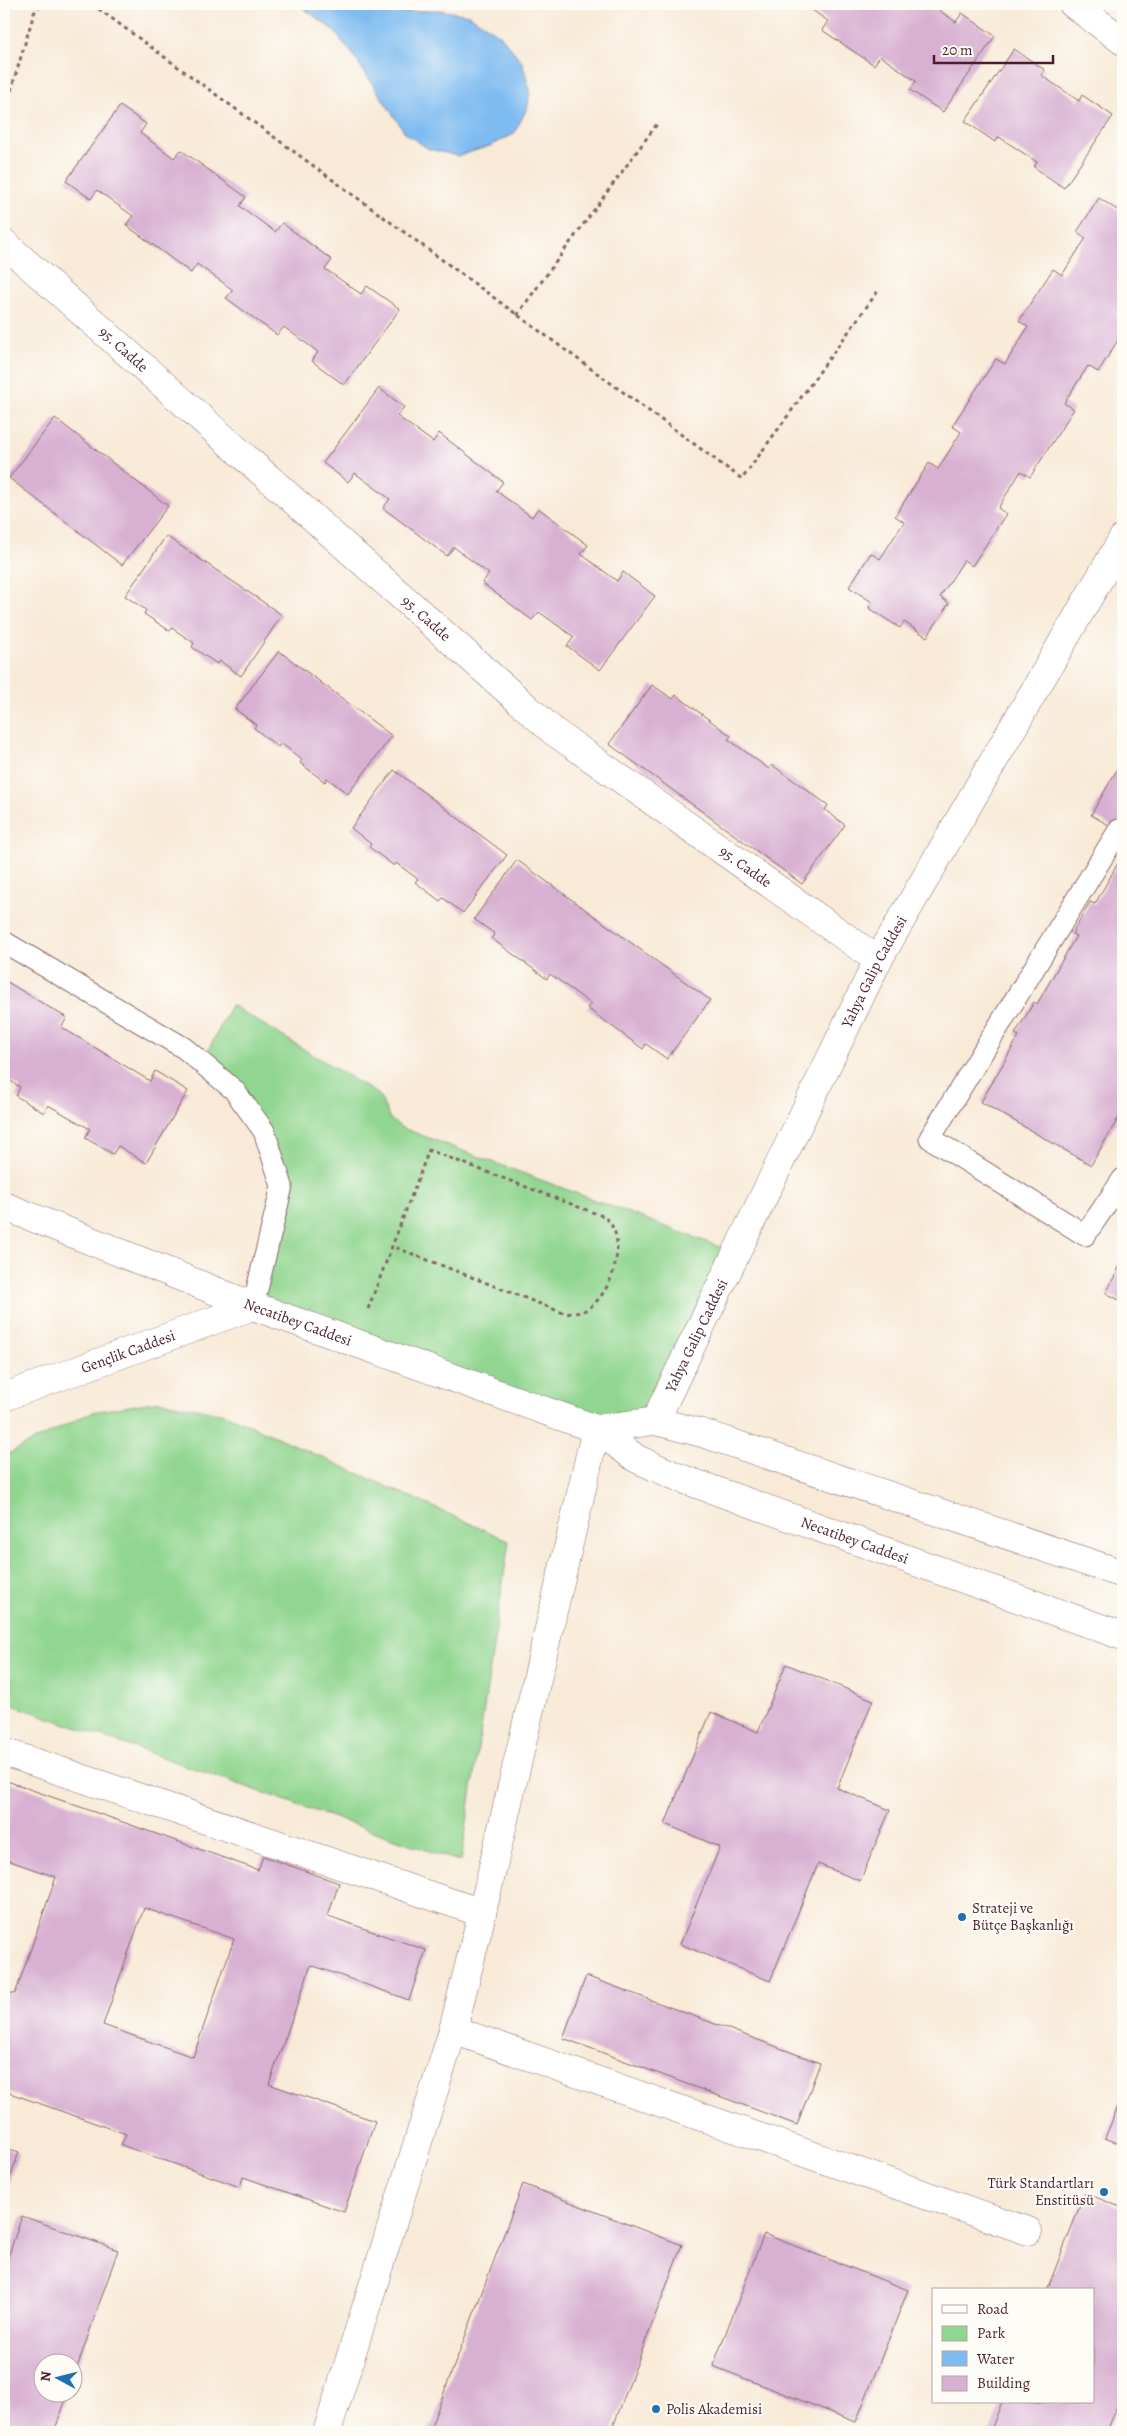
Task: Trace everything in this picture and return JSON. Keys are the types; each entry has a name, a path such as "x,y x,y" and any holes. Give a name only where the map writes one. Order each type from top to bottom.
{"street":[{"path":"1073,4 1123,41"},
{"name":"95. Cadde","path":"4,243 554,731 878,960"},
{"name":"Yahya Galip Caddesi","path":"655,1421 878,960 1123,538"},
{"name":"Necatibey Caddesi","path":"4,1206 253,1306 596,1429 636,1459 680,1478 1123,1636"},
{"name":"Gençlik Caddesi","path":"4,1397 253,1306"},
{"name":"Necatibey Caddesi","path":"596,1429 655,1421 702,1434 1123,1574"},
{"path":"327,2432 452,2030 482,1914 596,1429"},
{"path":"4,1752 482,1914"},
{"path":"452,2030 1028,2231"}],"lane":[{"path":"1118,830 930,1138 1085,1235 1123,1179"},
{"path":"4,942 184,1048 234,1090 264,1131 282,1186 253,1306"}],"path":[{"path":"4,114 34,13 41,4"},
{"path":"92,4 742,479 878,291"},
{"path":"517,315 657,124"},
{"path":"355,1343 392,1246 430,1150 605,1217 614,1229 617,1246 615,1262 603,1292 594,1303 582,1312 566,1314 392,1246"}],"green space":[{"path":"231,1005 379,1095 390,1119 402,1128 736,1253 655,1421 596,1429 253,1306 282,1185 264,1131 202,1063"},
{"path":"159,1401 225,1414 509,1541 461,1862 4,1702 4,1456 92,1412"}],"water":[{"path":"298,4 380,4 403,12 439,10 469,15 500,35 522,62 530,90 528,106 514,134 490,146 458,156 429,149 406,134 351,52 333,30"}],"building":[{"path":"803,4 930,4 956,22 962,13 995,36 943,112 910,90 916,81 880,56 874,65 822,30 828,21"},
{"path":"1014,49 1045,70 1041,75 1079,101 1082,95 1113,116 1064,188 1034,167 1037,162 999,137 995,142 965,121"},
{"path":"120,106 146,124 140,133 174,158 181,150 246,197 240,206 275,232 282,223 332,260 325,269 361,294 367,286 400,309 344,385 312,361 318,352 284,327 277,335 226,298 233,290 197,264 191,273 126,225 133,216 97,190 91,199 66,181"},
{"path":"1099,198 1122,213 1123,211 1123,332 1098,372 1088,366 1064,403 1074,409 1030,477 1021,471 998,508 1006,514 972,566 964,560 940,597 949,603 927,637 904,622 900,628 869,608 872,602 849,587 871,553 880,559 904,522 895,516 929,463 938,469 961,432 952,426 996,359 1005,364 1028,327 1019,321 1053,269 1062,275 1086,238 1077,232"},
{"path":"379,388 404,407 397,416 433,442 439,433 503,482 496,491 532,517 538,508 588,545 581,554 617,581 623,572 655,596 600,670 567,646 574,637 539,612 532,620 482,583 489,574 454,547 447,556 383,508 390,499 355,473 348,482 323,463"},
{"path":"55,418 168,506 122,565 9,478"},
{"path":"166,536 282,615 241,676 220,661 217,664 192,647 194,643 172,628 170,631 144,614 146,610 125,596"},
{"path":"279,651 392,736 348,794 327,778 325,782 300,763 302,760 281,743 278,747 254,728 256,725 235,709"},
{"path":"652,685 673,699 676,695 731,736 728,739 769,769 772,765 828,805 825,810 845,825 802,884 609,744"},
{"path":"1123,759 1123,833 1091,815"},
{"path":"394,770 507,855 463,913 443,898 440,901 415,882 418,879 396,863 394,866 369,847 371,844 351,828"},
{"path":"1123,854 1123,1110 1091,1165 981,1102 1019,1036 1015,1034 1034,1002 1037,1004 1076,936 1072,934 1090,902 1095,904"},
{"path":"517,860 710,1000 667,1059 646,1044 643,1049 587,1008 591,1004 550,974 547,979 491,938 495,934 474,919"},
{"path":"4,980 67,1018 61,1027 150,1081 155,1071 188,1091 146,1163 118,1146 113,1154 85,1138 90,1129 48,1105 44,1113 16,1096 20,1087 4,1077"},
{"path":"1123,1260 1123,1302 1106,1293"},
{"path":"786,1664 873,1700 837,1788 890,1810 860,1881 818,1864 770,1981 680,1944 720,1847 665,1824 711,1712 758,1732"},
{"path":"4,1780 258,1870 263,1856 339,1883 328,1916 426,1950 409,2000 311,1965 269,2084 375,2121 344,2212 243,2177 240,2187 121,2145 126,2134 4,2091 4,1991 15,1994 56,1877 4,1859","holes":["144,1908 234,1939 193,2057 103,2025"]},
{"path":"586,1976 820,2063 797,2125 563,2038"},
{"path":"1123,2094 1123,2145 1105,2138"},
{"path":"4,2147 19,2152 4,2195"},
{"path":"523,2184 682,2245 611,2432 429,2432"},
{"name":"Türk Standartları Enstitüsü","path":"1085,2193 1123,2208 1123,2390 1107,2432 990,2432 1001,2404 1094,2404 1094,2288 1048,2288"},
{"path":"22,2216 118,2250 82,2354 32,2354 32,2404 64,2404 54,2432 4,2432 4,2269"},
{"path":"764,2234 908,2290 856,2422 713,2366"}],"place":[{"name":"Strateji ve Bütçe Başkanlığı","path":"962,1917"},
{"name":"Türk Standartları Enstitüsü","path":"1104,2192"},
{"name":"Polis Akademisi","path":"656,2409"}]}
